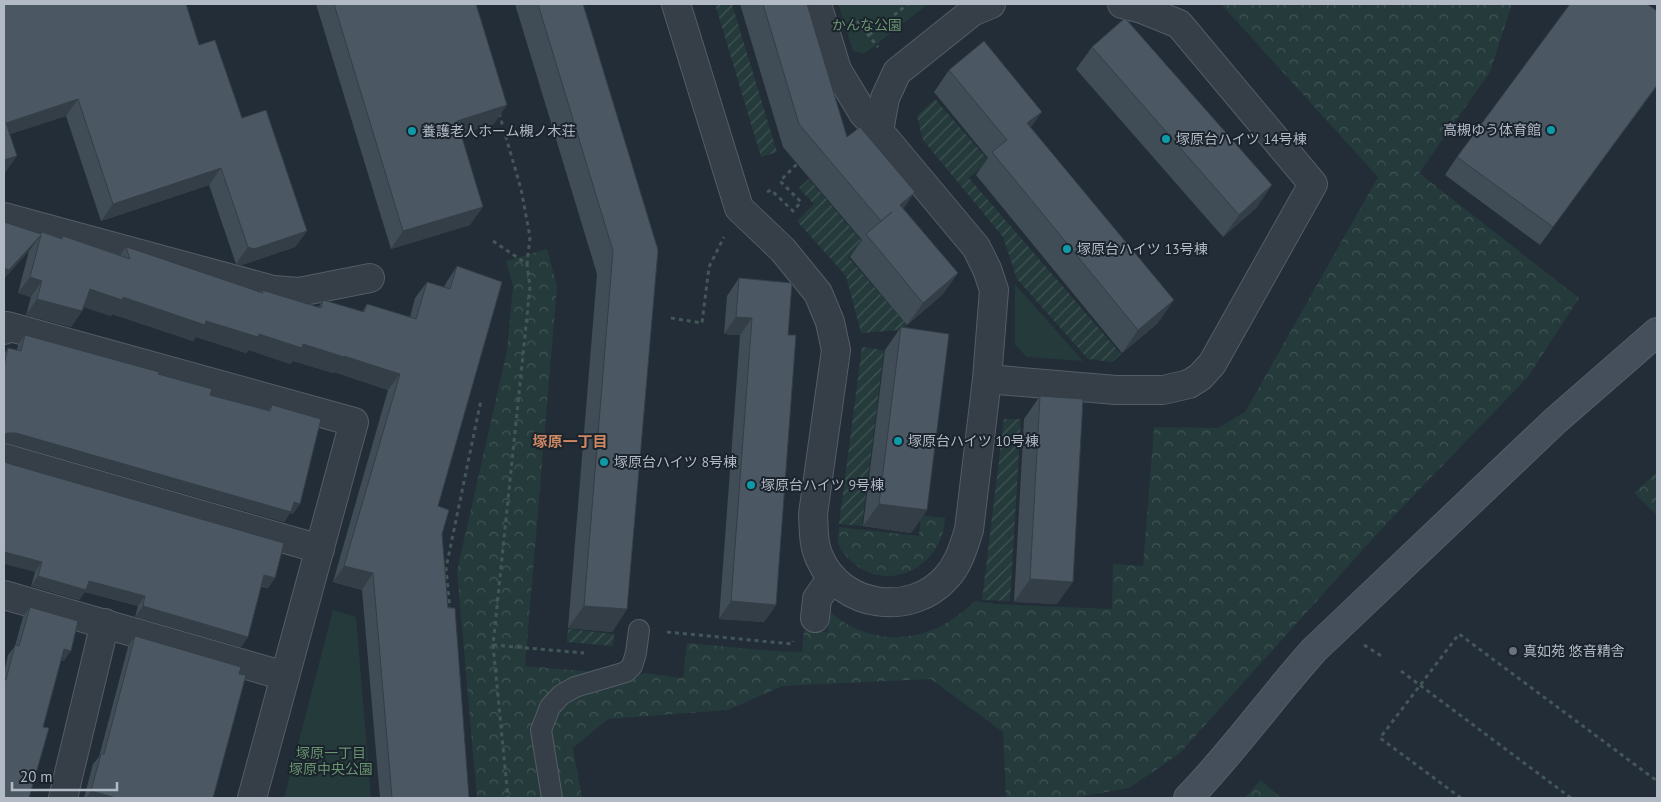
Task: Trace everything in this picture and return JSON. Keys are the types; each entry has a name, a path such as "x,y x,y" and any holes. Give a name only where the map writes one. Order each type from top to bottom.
{"street":[{"path":"676,4 739,208 782,250 818,293 830,322 836,350 813,514 814,541 820,560 832,577 844,588 858,596 873,602 904,602 933,590 955,567 962,553 968,530 987,379 994,290 987,269 976,247 863,113 837,70 817,4"},
{"path":"879,132 885,98 897,72 972,12 991,4"},
{"path":"987,379 1116,390 1163,390 1189,384 1200,377 1212,364 1313,184 1179,24 1142,9 1122,4"},
{"path":"4,217 273,290 299,292 370,278"},
{"path":"4,330 7,326 354,422 252,798"},
{"path":"1188,798 1213,772 1283,684 1314,650 1555,421 1657,332"},
{"path":"4,458 320,549"},
{"path":"815,618 817,599 832,577"},
{"path":"4,595 285,676"},
{"path":"63,798 106,623"}],"lane":[{"path":"552,798 541,730 546,714 555,701 568,690 626,672 632,666 639,630"}],"path":[{"path":"869,35 908,4"},
{"path":"852,16 897,72"},
{"path":"496,106 521,189 530,237 528,264 530,287 494,645 508,798"},
{"path":"771,190 793,211 801,202 780,181 801,160"},
{"path":"670,318 702,323 709,266 725,237"},
{"path":"493,241 528,264"},
{"path":"451,616 446,568 481,400"},
{"path":"659,631 762,642"},
{"path":"1461,798 1380,738 1459,634 1657,781"},
{"path":"1362,644 1383,657"},
{"path":"494,645 549,650"},
{"path":"1402,671 1571,798"}],"green space":[{"path":"715,4 732,4 777,152 761,157"},
{"name":"かんな公園","path":"838,4 928,4 864,54 853,51"},
{"path":"1221,4 1512,4 1490,72 1419,173 1579,298 1528,377 1386,524 1179,754 1129,788 1073,798 1006,798 1003,732 931,679 782,686 728,710 608,719 573,748 582,798 560,798 549,731 562,704 577,693 644,673 683,678 687,643 802,652 804,631 828,632 829,611 848,625 865,632 899,637 915,635 946,623 975,601 995,604 1112,609 1113,564 1143,566 1154,427 1218,428 1245,412 1378,177"},
{"path":"935,99 989,161 969,178 1121,354 1112,362 1088,359 1017,279 1003,237 923,140 917,116"},
{"path":"809,179 864,244 848,257 907,325 900,330 861,333 846,276 797,221 814,204 799,188"},
{"path":"547,249 557,286 525,666 595,672 551,691 545,798 477,798 457,571 507,351 513,286 506,261"},
{"path":"1015,284 1083,361 1027,357 1015,345"},
{"path":"862,347 884,350 862,526 839,524"},
{"path":"1004,419 1021,419 1010,601 982,600"},
{"path":"1657,472 1657,515 1634,493"},
{"path":"921,515 945,518 942,536 934,551 923,563 910,571 894,576 878,575 863,570 846,556 839,544 839,527 919,536"},
{"name":"塚原一丁目 塚原中央公園","path":"333,610 356,617 371,798 284,798"},
{"path":"568,629 614,634 613,646 567,642"},
{"path":"1260,780 1282,798 1245,798"}],"building":[{"path":"4,4 186,4 199,45 215,40 242,118 266,110 307,231 254,249 248,247 221,168 113,204 78,99 6,123 17,156 4,160"},
{"name":"養護老人ホーム槻ノ木荘","path":"334,4 476,4 507,105 457,121 483,207 403,231"},
{"path":"538,4 583,4 658,250 627,609 584,606 613,251"},
{"path":"763,4 807,4 847,137 860,127 915,192 900,205 958,273 923,303 866,234 892,212 881,221 799,124"},
{"name":"高槻ゆう体育館","path":"1570,4 1647,4 1657,11 1657,85 1553,227 1457,157"},
{"path":"1125,18 1272,185 1239,215 1092,47"},
{"path":"984,41 1042,112 1027,123 1174,300 1138,330 992,152 1007,140 949,70"},
{"path":"4,222 62,239 63,236 130,259 126,247 130,248 263,293 262,290 321,308 323,300 364,312 367,304 416,319 427,282 450,289 457,266 502,282 438,506 449,510 442,534 448,608 455,608 469,798 392,798 373,573 344,566 400,374 303,344 302,348 259,334 258,337 206,321 205,325 123,297 122,300 90,289 82,311 37,299 42,281 30,277 41,235 9,270 4,268"},
{"path":"739,278 792,283 788,335 796,335 776,605 731,601 752,318 736,317"},
{"name":"塚原台ハイツ 10号棟","path":"901,327 949,334 927,510 879,504"},
{"path":"25,335 159,372 158,374 212,389 210,395 270,411 272,405 321,419 300,504 294,502 291,512 16,433 4,435 4,365 8,348 21,351"},
{"path":"1040,396 1083,399 1073,582 1030,579"},
{"path":"4,461 284,543 275,578 264,575 248,637 143,606 145,596 89,581 86,590 38,576 42,562 4,552"},
{"path":"30,607 78,621 71,651 64,649 43,727 49,728 29,798 4,798 4,679 6,680 15,645 19,646"},
{"path":"135,636 241,667 239,674 246,675 213,798 113,798 91,791 101,754 104,754"}],"place":[{"name":"高槻ゆう体育館","path":"1551,130"},
{"name":"養護老人ホーム槻ノ木荘","path":"412,131"},
{"name":"塚原台ハイツ 14号棟","path":"1166,139"},
{"name":"塚原台ハイツ 13号棟","path":"1067,249"},
{"name":"塚原台ハイツ 10号棟","path":"898,441"},
{"name":"塚原台ハイツ 8号棟","path":"604,462"},
{"name":"塚原台ハイツ 9号棟","path":"751,485"},
{"name":"真如苑 悠音精舎","path":"1513,651"}],"district":[{"name":"塚原一丁目","path":"570,441"}]}
